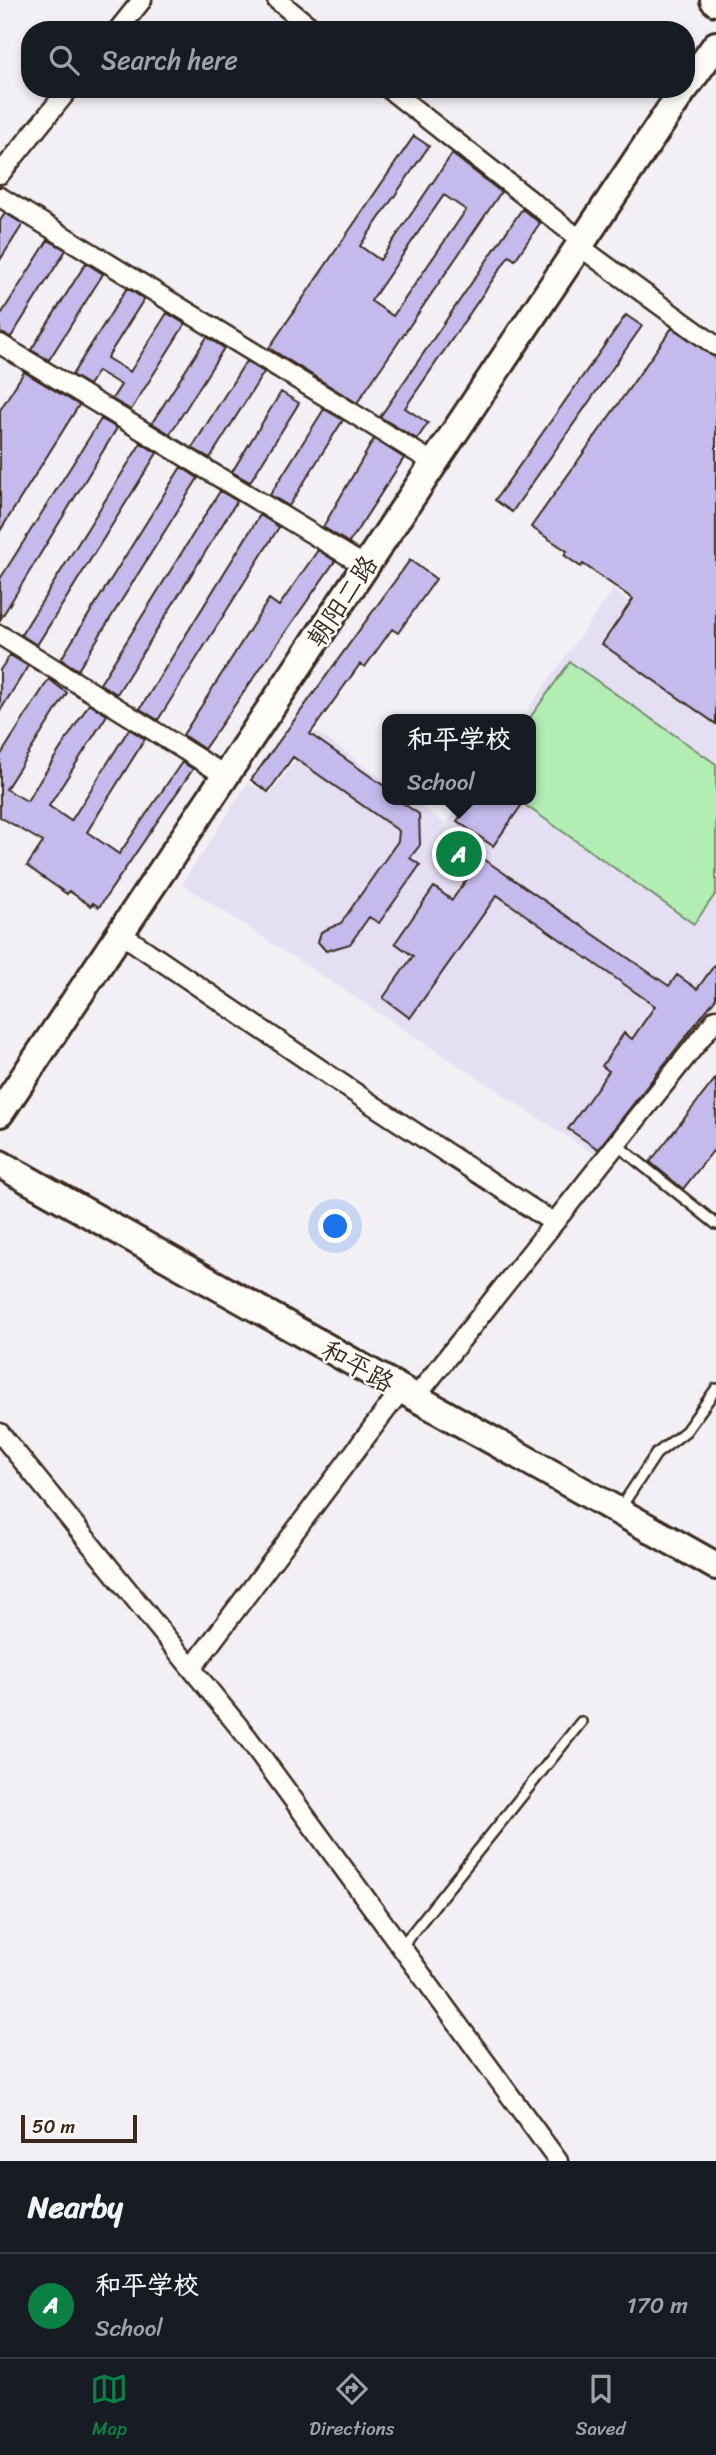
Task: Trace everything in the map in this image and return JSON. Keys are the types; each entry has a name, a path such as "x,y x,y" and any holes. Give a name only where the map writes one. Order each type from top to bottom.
{"street":[{"path":"125,21 142,0"},
{"path":"277,0 303,21"},
{"name":"朝阳二路","path":"695,74 716,45"},
{"path":"0,174 62,98"},
{"path":"400,98 581,243 716,346"},
{"name":"朝阳二路","path":"0,1113 678,98"},
{"path":"0,197 434,463"},
{"path":"0,344 365,566"},
{"path":"0,635 226,776"},
{"path":"120,933 373,1105 554,1223"},
{"path":"192,1668 408,1394 554,1223 716,1019"},
{"name":"和平路","path":"0,1164 716,1566"},
{"path":"0,1433 248,1738 558,2161"}],"lane":[{"path":"616,1144 716,1224"},
{"path":"618,1511 656,1454 686,1431 716,1389"},
{"path":"401,1947 581,1722"}],"shaded area":[{"path":"613,590 716,664 716,1002 597,1156 182,884 248,783 270,795 316,731 382,778 382,805 419,805 446,824 459,805 536,805 536,714 525,714"}],"green space":[{"path":"570,662 716,764 716,893 694,924 525,805 536,805 536,714 533,714"}],"building":[{"path":"414,136 429,146 360,246 380,260 452,154 501,192 357,403 269,348","holes":["444,195 466,210 393,316 371,301"]},
{"path":"522,209 540,223 515,260 509,256 405,408 428,423 417,439 380,417"},
{"path":"5,213 23,224 0,260 0,221"},
{"path":"48,240 66,250 11,337 0,333 0,316"},
{"path":"86,263 103,274 49,360 31,350"},
{"path":"127,288 144,299 107,358 130,372 167,313 185,324 131,410 112,399 121,385 98,371 89,385 72,375"},
{"path":"626,315 642,326 512,512 495,500"},
{"path":"672,328 716,358 716,724 602,644 633,599 583,564 581,567 564,555 567,551 531,527"},
{"path":"207,337 224,348 170,434 152,423"},
{"path":"246,361 264,372 210,458 192,448"},
{"path":"24,372 79,405 0,531 0,410"},
{"path":"281,392 299,403 250,482 232,472"},
{"path":"324,409 343,420 289,506 270,495"},
{"path":"101,419 117,428 0,620 0,579"},
{"path":"374,439 404,458 349,543 323,527"},
{"path":"141,443 157,453 37,645 21,635"},
{"path":"181,467 198,478 78,670 61,659"},
{"path":"220,491 237,501 117,694 100,684"},
{"path":"260,515 279,527 158,720 140,709"},
{"path":"318,550 335,561 204,749 183,735 269,599 279,606"},
{"path":"410,560 436,579 398,633 392,629 365,667 360,664 310,734 382,784 382,805 406,805 419,814 420,845 410,858 420,865 379,923 369,917 350,944 326,951 318,942 321,932 341,923 398,841 399,831 293,757 268,792 251,780"},
{"path":"10,655 28,666 0,711 0,670"},
{"path":"49,679 67,693 6,789 27,801 89,704 107,715 49,806 71,821 129,729 145,739 87,832 119,854 182,762 193,769 99,907 93,903 91,906 69,891 67,894 27,866 43,842 0,817 0,756"},
{"path":"468,805 521,806 493,846 457,821"},
{"path":"482,858 669,986 677,975 697,989 716,963 716,998 598,1149 568,1129 609,1071 602,1066 624,1033 632,1039 655,1006 497,895 410,1018 383,998 413,956 395,943 434,887 452,900"},
{"path":"716,1078 716,1147 683,1189 650,1162"}],"place":[{"name":"和平学校","path":"459,854"}]}
